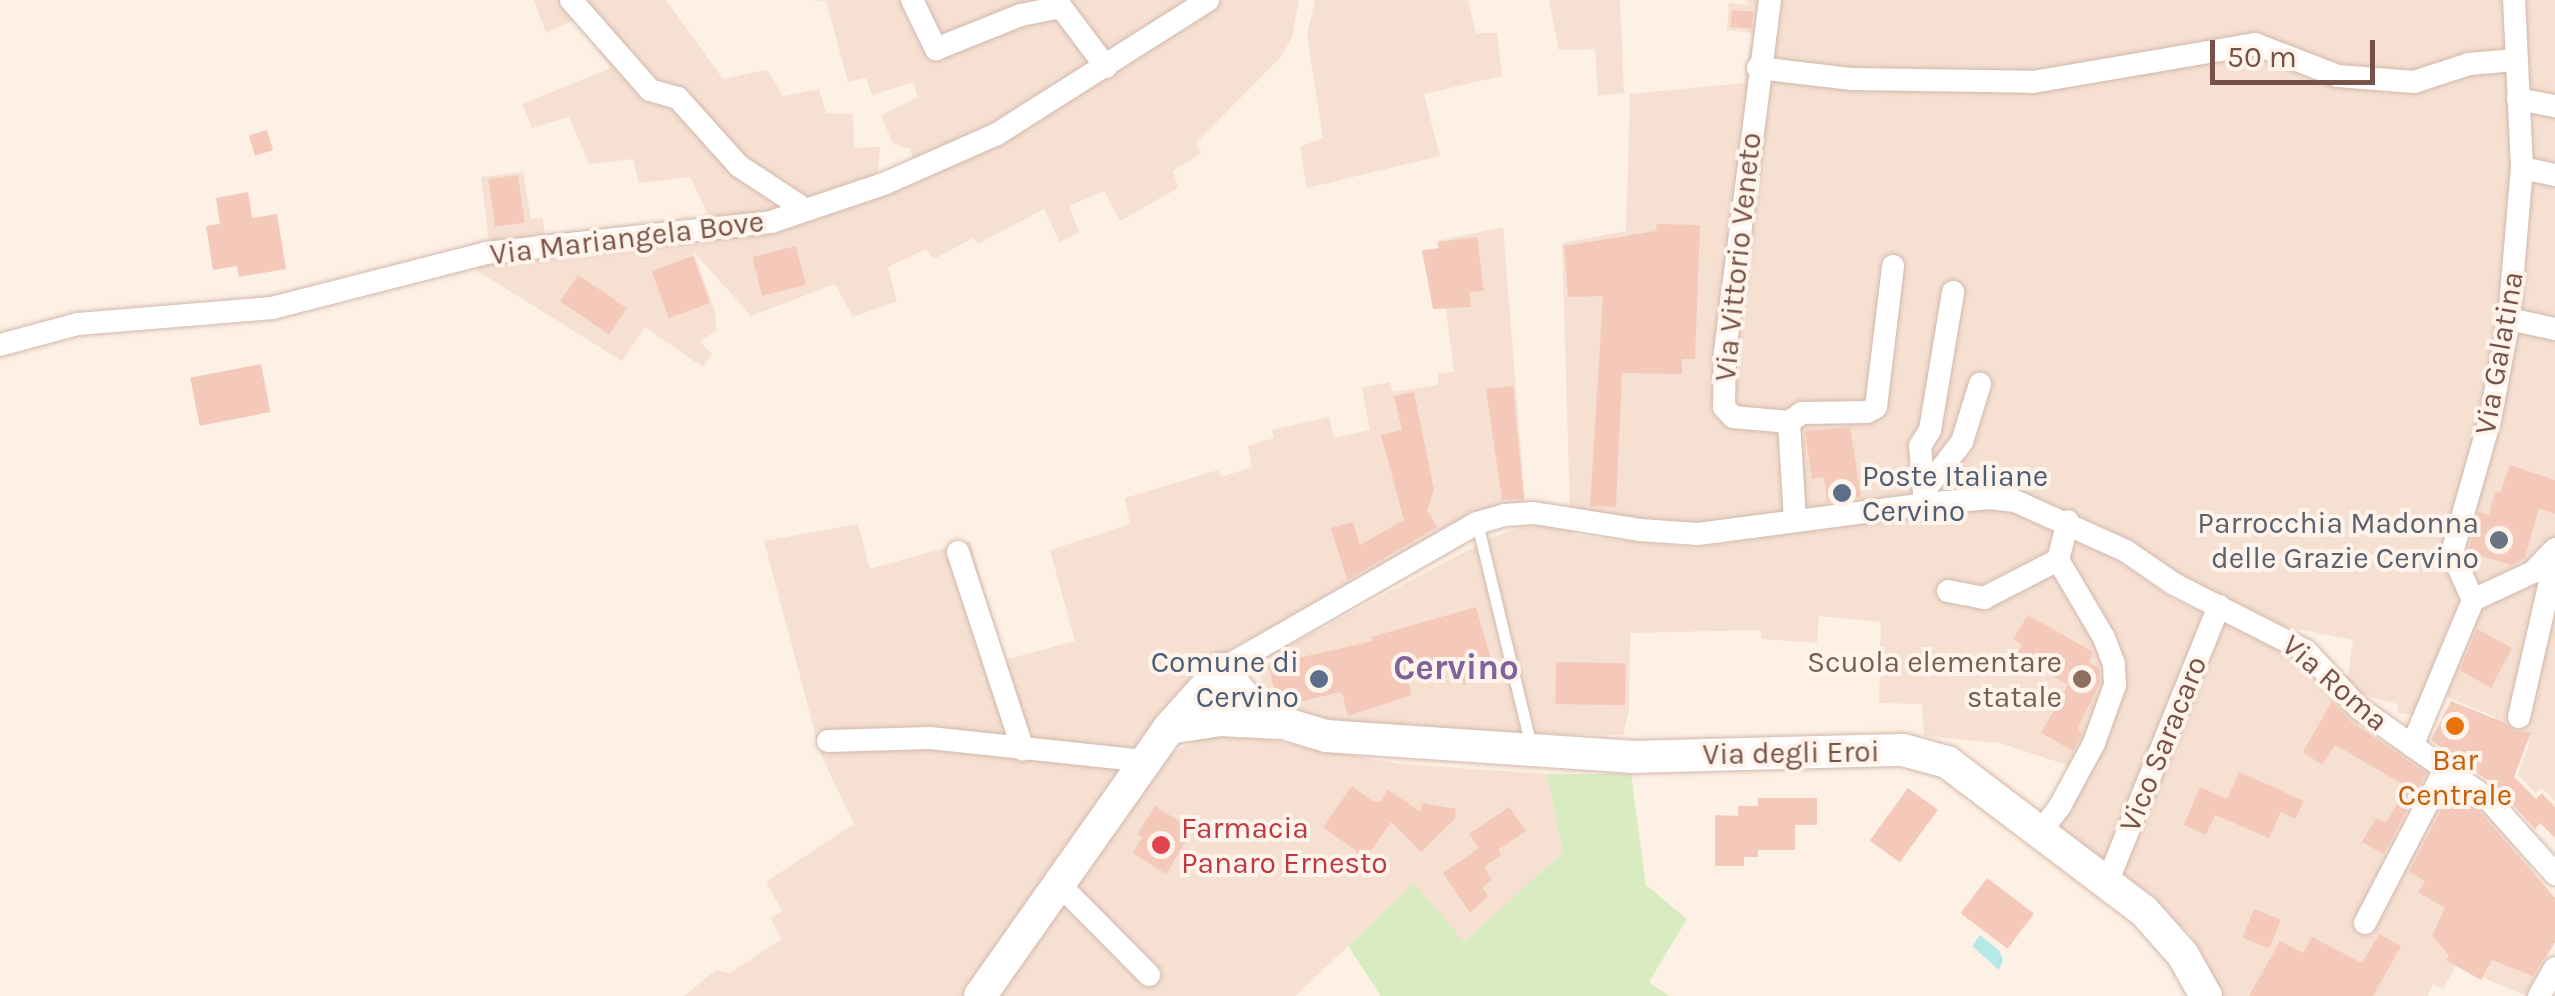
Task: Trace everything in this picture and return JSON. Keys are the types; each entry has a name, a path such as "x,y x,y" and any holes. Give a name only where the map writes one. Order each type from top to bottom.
{"street":[{"path":"571,0 650,90 678,98 739,166 806,210"},
{"path":"912,0 936,50 1021,15 1063,3 1106,67"},
{"name":"Via Mariangela Bove","path":"0,346 78,324 272,308 486,252 771,222 886,183 997,134 1208,0"},
{"name":"Via Vittorio Veneto","path":"1770,0 1758,68 1725,352 1724,407 1733,416 1789,422"},
{"name":"Via Galatina","path":"2472,600 2452,553 2490,420 2509,320 2522,168 2514,0"},
{"path":"1758,68 1852,79 2033,82 2255,44 2338,76 2414,82 2469,64 2515,60"},
{"path":"2518,99 2555,106"},
{"path":"2522,168 2555,175"},
{"path":"1795,520 1789,422 1802,412 1867,412 1876,407 1893,266"},
{"path":"1925,498 1920,446 1930,430 1953,292"},
{"path":"2509,320 2555,329"},
{"path":"1925,498 1962,442 1980,384"},
{"name":"Via Roma","path":"1477,522 1534,513 1640,530 1698,534 1925,498 2016,501 2068,521 2306,651 2359,708 2488,799 2555,874"},
{"path":"2040,832 2060,806 2094,743 2114,685 2114,664 2103,636 2058,560 2068,521"},
{"path":"980,996 1144,761 1222,669 1477,522"},
{"path":"2412,746 2472,600 2532,572 2555,550"},
{"path":"958,552 1023,750"},
{"path":"1948,592 1984,598 2058,560"},
{"path":"2519,718 2555,560"},
{"name":"Vico Saracaro","path":"2107,883 2220,606"},
{"name":"Via degli Eroi","path":"1222,669 1251,706 1283,723 1326,736 1631,757 1903,750 1948,762 2144,911 2183,955 2206,996"},
{"name":"Via degli Eroi","path":"1169,728 1220,720 1283,723"},
{"path":"828,741 930,738 1144,761"},
{"path":"2365,923 2444,769"},
{"path":"1060,884 1149,975"},
{"path":"2539,996 2555,968"}],"lane":[{"path":"1477,522 1532,751"}],"shaded area":[{"path":"534,0 666,0 723,79 767,70 783,96 819,89 826,113 853,114 854,148 880,147 877,177 915,164 910,149 893,144 881,115 918,97 913,82 872,95 866,78 848,82 826,1 813,0 1299,0 1292,38 1280,58 1196,143 1201,153 1173,171 1178,188 1120,221 1104,191 1069,206 1079,232 1060,242 1044,209 978,244 973,238 934,259 926,249 888,267 897,301 853,317 835,284 751,316 693,251 715,311 716,331 700,342 712,354 703,367 645,327 622,361 479,272 466,246 489,242 481,177 523,172 531,219 542,218 545,234 710,219 690,177 639,183 633,159 589,164 569,117 532,128 522,104 611,68 577,19 546,33"},
{"path":"1315,0 1468,0 1476,33 1497,33 1502,76 1424,94 1440,156 1307,188 1300,147 1323,138 1307,35"},
{"path":"1549,0 1620,0 1624,93 1598,96 1595,49 1559,50"},
{"path":"1747,0 2555,0 2555,801 2542,788 2535,793 2518,774 2530,742 2491,728 2495,717 2440,694 2430,717 2398,713 2397,704 2346,690 2353,640 2277,625 2021,497 1680,526 1570,508 1562,243 1626,231 1630,94 1744,83 1752,33 1727,30 1729,3 1749,5"},
{"path":"1503,227 1525,502 1499,506 1202,665 1170,703 1168,754 1201,739 1230,733 1399,764 1547,774 1563,852 1464,942 1414,884 1295,996 684,996 716,970 731,973 781,939 771,919 782,911 766,882 854,824 821,755 764,541 858,524 870,569 970,541 1004,660 1075,641 1050,550 1130,524 1125,498 1218,470 1221,477 1252,467 1248,446 1274,438 1272,430 1329,417 1334,438 1370,430 1362,388 1390,382 1393,392 1438,385 1438,374 1454,371 1437,241"},
{"path":"1988,505 2040,520 2119,561 2173,599 2264,638 2299,659 2333,699 2355,713 2359,726 2474,796 2555,898 2555,942 2526,996 2456,966 2443,989 2433,984 2427,996 2222,996 2189,932 2042,817 2070,766 2000,743 1924,736 1922,704 1879,703 1881,622 1819,616 1817,643 1762,639 1760,630 1630,633 1629,710 1623,735 1380,731 1270,708 1256,663 1491,538 1519,528 1551,525 1573,529 1573,535 1695,548"}],"green space":[{"path":"1547,774 1631,774 1646,885 1687,919 1649,982 1669,996 1381,996 1348,946 1414,883 1464,942 1563,852"}],"water":[{"path":"1980,935 1999,950 2003,960 1999,970 1972,946"}],"building":[{"path":"1732,10 1753,12 1751,29 1731,27"},
{"path":"267,130 273,150 255,156 249,136"},
{"path":"518,175 525,223 495,227 488,179"},
{"path":"248,192 252,218 277,214 286,269 239,277 237,266 213,270 206,226 220,224 216,198"},
{"path":"1657,224 1700,225 1695,359 1682,359 1682,374 1622,373 1616,507 1590,506 1603,296 1568,297 1564,246 1656,231"},
{"path":"1477,237 1484,291 1469,292 1471,307 1433,309 1422,250 1439,248 1438,242"},
{"path":"796,246 806,285 762,296 752,257"},
{"path":"693,256 710,303 669,318 652,271"},
{"path":"578,275 627,308 609,335 560,302"},
{"path":"261,364 270,412 200,426 190,378"},
{"path":"1513,386 1524,499 1502,500 1486,389"},
{"path":"1414,392 1434,490 1427,510 1437,527 1347,580 1331,528 1353,522 1360,545 1404,520 1381,435 1402,430 1394,396"},
{"path":"1850,427 1861,497 1827,502 1824,477 1812,479 1805,431"},
{"name":"Parrocchia Madonna delle Grazie Cervino","path":"2510,465 2555,480 2555,514 2539,508 2525,558 2512,565 2468,552 2479,512 2489,515 2495,492 2500,493"},
{"path":"1476,607 1496,676 1464,685 1458,666 1408,680 1412,695 1348,716 1342,692 1289,704 1276,696 1268,665 1373,641 1371,637"},
{"name":"Scuola elementare statale","path":"2028,615 2093,652 2089,662 2099,668 2100,683 2077,730 2082,733 2073,751 2041,733 2068,685 2017,654 2022,645 2013,639"},
{"path":"2477,629 2512,648 2491,688 2460,670"},
{"path":"1556,662 1626,663 1625,705 1555,704"},
{"path":"2332,701 2350,721 2426,773 2384,854 2362,842 2376,818 2386,823 2407,787 2335,745 2322,765 2303,752"},
{"path":"2451,701 2515,731 2531,732 2514,777 2536,799 2542,793 2555,807 2555,838 2540,823 2535,829 2497,787 2431,740"},
{"path":"2239,772 2304,801 2295,819 2281,812 2269,838 2215,815 2206,835 2184,825 2200,787 2227,799"},
{"path":"1352,786 1374,802 1380,802 1388,790 1421,812 1422,803 1456,809 1454,820 1421,852 1391,822 1366,858 1323,827"},
{"path":"1908,788 1938,810 1900,862 1870,841"},
{"path":"2451,791 2478,810 2555,898 2555,942 2533,976 2492,960 2481,980 2446,960 2449,955 2432,936 2445,908 2418,892 2425,881 2409,872"},
{"path":"1758,798 1817,798 1817,825 1795,825 1795,850 1758,850 1758,857 1744,857 1744,866 1715,866 1715,815 1738,816 1738,806 1758,806"},
{"name":"Farmacia Panaro Ernesto","path":"1155,806 1193,830 1166,874 1133,853 1142,837 1137,834"},
{"path":"1509,807 1526,831 1498,850 1501,855 1484,867 1492,880 1482,887 1488,896 1470,913 1443,873 1479,848 1469,834"},
{"path":"1987,878 2034,914 2008,949 1961,913"},
{"path":"2254,909 2281,920 2269,949 2242,938"},
{"path":"2379,934 2401,946 2373,996 2249,996 2280,941 2303,953 2312,937 2362,963"}],"place":[{"name":"Poste Italiane Cervino","path":"1842,493"},
{"name":"Parrocchia Madonna delle Grazie Cervino","path":"2499,540"},
{"name":"Comune di Cervino","path":"1319,679"},
{"name":"Scuola elementare statale","path":"2082,679"},
{"name":"Bar Centrale","path":"2455,726"},
{"name":"Farmacia Panaro Ernesto","path":"1161,845"}],"district":[{"name":"Cervino","path":"1456,668"}]}
